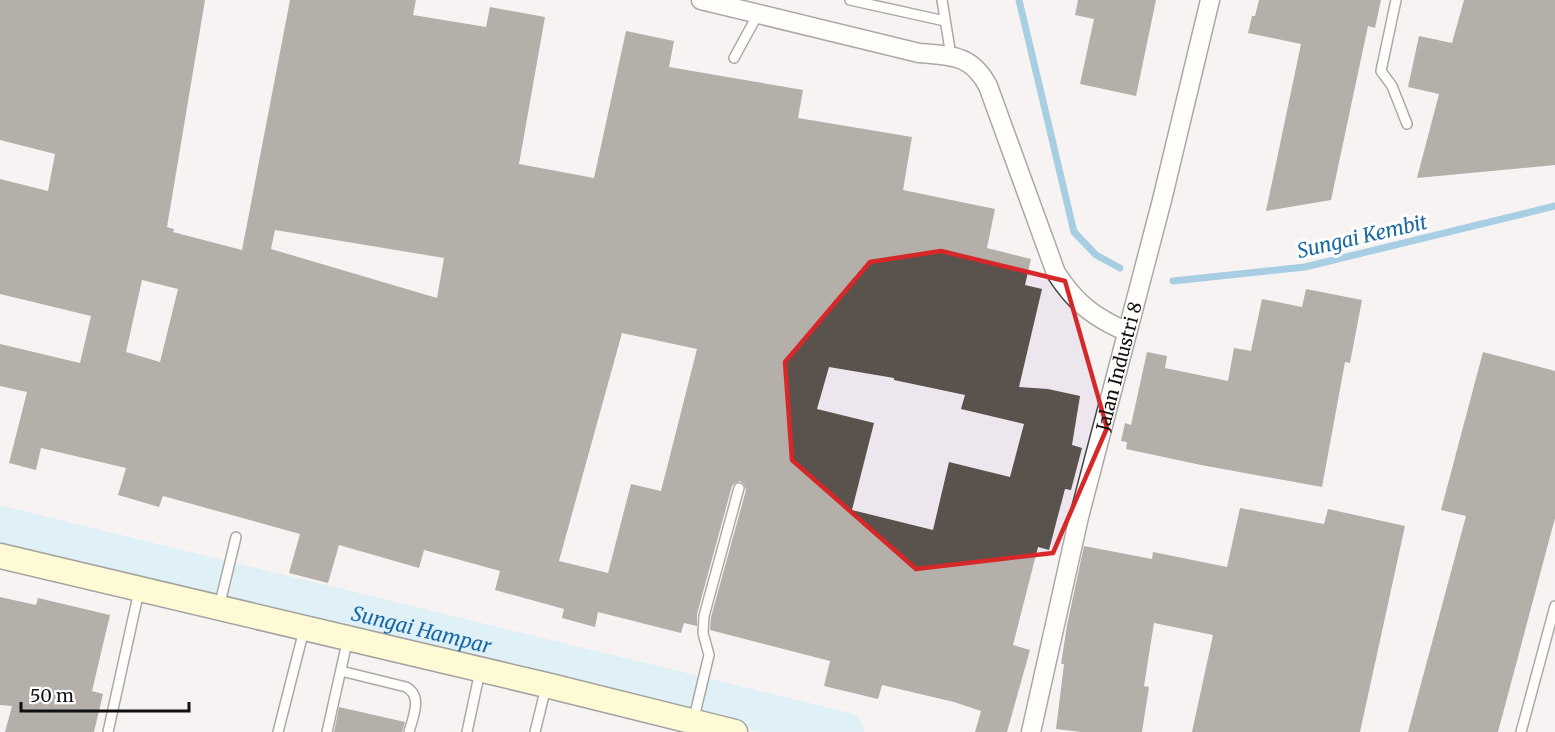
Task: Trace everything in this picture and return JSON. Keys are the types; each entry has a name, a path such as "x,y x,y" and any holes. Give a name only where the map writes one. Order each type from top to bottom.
{"street":[{"path":"701,0 919,53 963,58 973,65 982,75 987,86 1056,273 1069,293 1086,310 1106,323 1127,332"},
{"name":"Jalan Industri 8","path":"1031,732 1079,517 1162,200 1210,0"},
{"path":"0,556 140,589 220,601 305,628 546,685 695,717 735,732"}],"lane":[{"path":"850,0 945,21"},
{"path":"942,0 951,56"},
{"path":"1396,0 1381,71 1392,86 1407,124"},
{"path":"734,58 758,14"},
{"path":"695,717 709,655 703,633 704,616 739,488"},
{"path":"220,601 236,537"},
{"path":"108,732 140,589"},
{"path":"1521,732 1555,606"},
{"path":"278,732 305,628"},
{"path":"327,732 348,638"},
{"path":"468,732 480,669"},
{"path":"340,671 412,690 416,703 409,732"},
{"path":"536,732 546,685"}],"highlighted area":[{"path":"941,251 1065,281 1107,428 1053,553 916,569 792,460 785,362 870,262"}],"shaded area":[{"path":"0,0 1555,0 1555,732 0,732"}],"building":[{"path":"0,0 205,0 167,227 174,229 173,232 242,250 290,0 416,0 413,15 486,27 490,7 545,17 519,164 594,178 626,31 674,41 669,67 803,90 798,118 912,137 903,190 995,209 987,248 1031,259 1025,285 1042,289 1019,387 1048,389 1080,396 1072,445 1082,448 1071,490 1065,489 1049,550 1038,547 1013,645 1030,650 1007,732 975,732 981,711 954,702 882,685 878,699 824,686 830,661 710,630 711,617 746,490 740,481 732,486 697,614 697,626 684,623 681,633 598,612 595,627 562,618 564,609 495,590 500,571 424,550 419,568 339,545 328,583 289,573 300,534 163,496 159,507 118,495 126,468 41,448 36,470 9,463 27,392 0,386 0,344 80,363 91,316 0,294 0,179 48,191 55,154 0,140","holes":["275,230 444,258 437,298 271,249","142,280 178,289 160,362 126,352","622,333 697,349 661,491 631,484 608,573 559,561","829,367 894,378 894,380 965,395 961,409 1024,424 1010,477 949,462 933,530 852,510 874,423 817,409"]},
{"path":"1078,0 1156,0 1136,96 1080,84 1094,19 1075,15"},
{"path":"1259,0 1381,0 1375,28 1368,26 1331,200 1266,211 1301,44 1248,33"},
{"path":"1464,0 1555,0 1555,165 1417,178 1439,94 1408,87 1419,36 1452,43"},
{"path":"1306,289 1362,300 1350,363 1345,362 1322,487 1126,449 1127,442 1121,441 1125,423 1131,425 1147,352 1167,356 1165,368 1228,381 1234,348 1251,351 1262,299 1302,307"},
{"path":"1483,352 1555,371 1555,518 1498,732 1408,732 1466,516 1441,510"},
{"path":"1240,508 1324,524 1328,509 1405,526 1360,732 1192,732 1213,635 1154,623 1144,686 1149,687 1142,732 1081,732 1056,729 1064,664 1061,664 1084,546 1152,559 1153,552 1227,567"},
{"path":"0,597 36,605 38,598 110,615 92,691 103,694 94,732 5,732 12,706 0,705"},
{"path":"339,707 405,722 402,732 334,732"}],"waterway":[{"name":"Sungai Kembit","path":"1019,0 1074,232 1096,255 1120,268"},
{"name":"Sungai Kembit","path":"1173,281 1305,267 1555,206"},
{"name":"Sungai Hampar","path":"0,526 844,732"}]}
